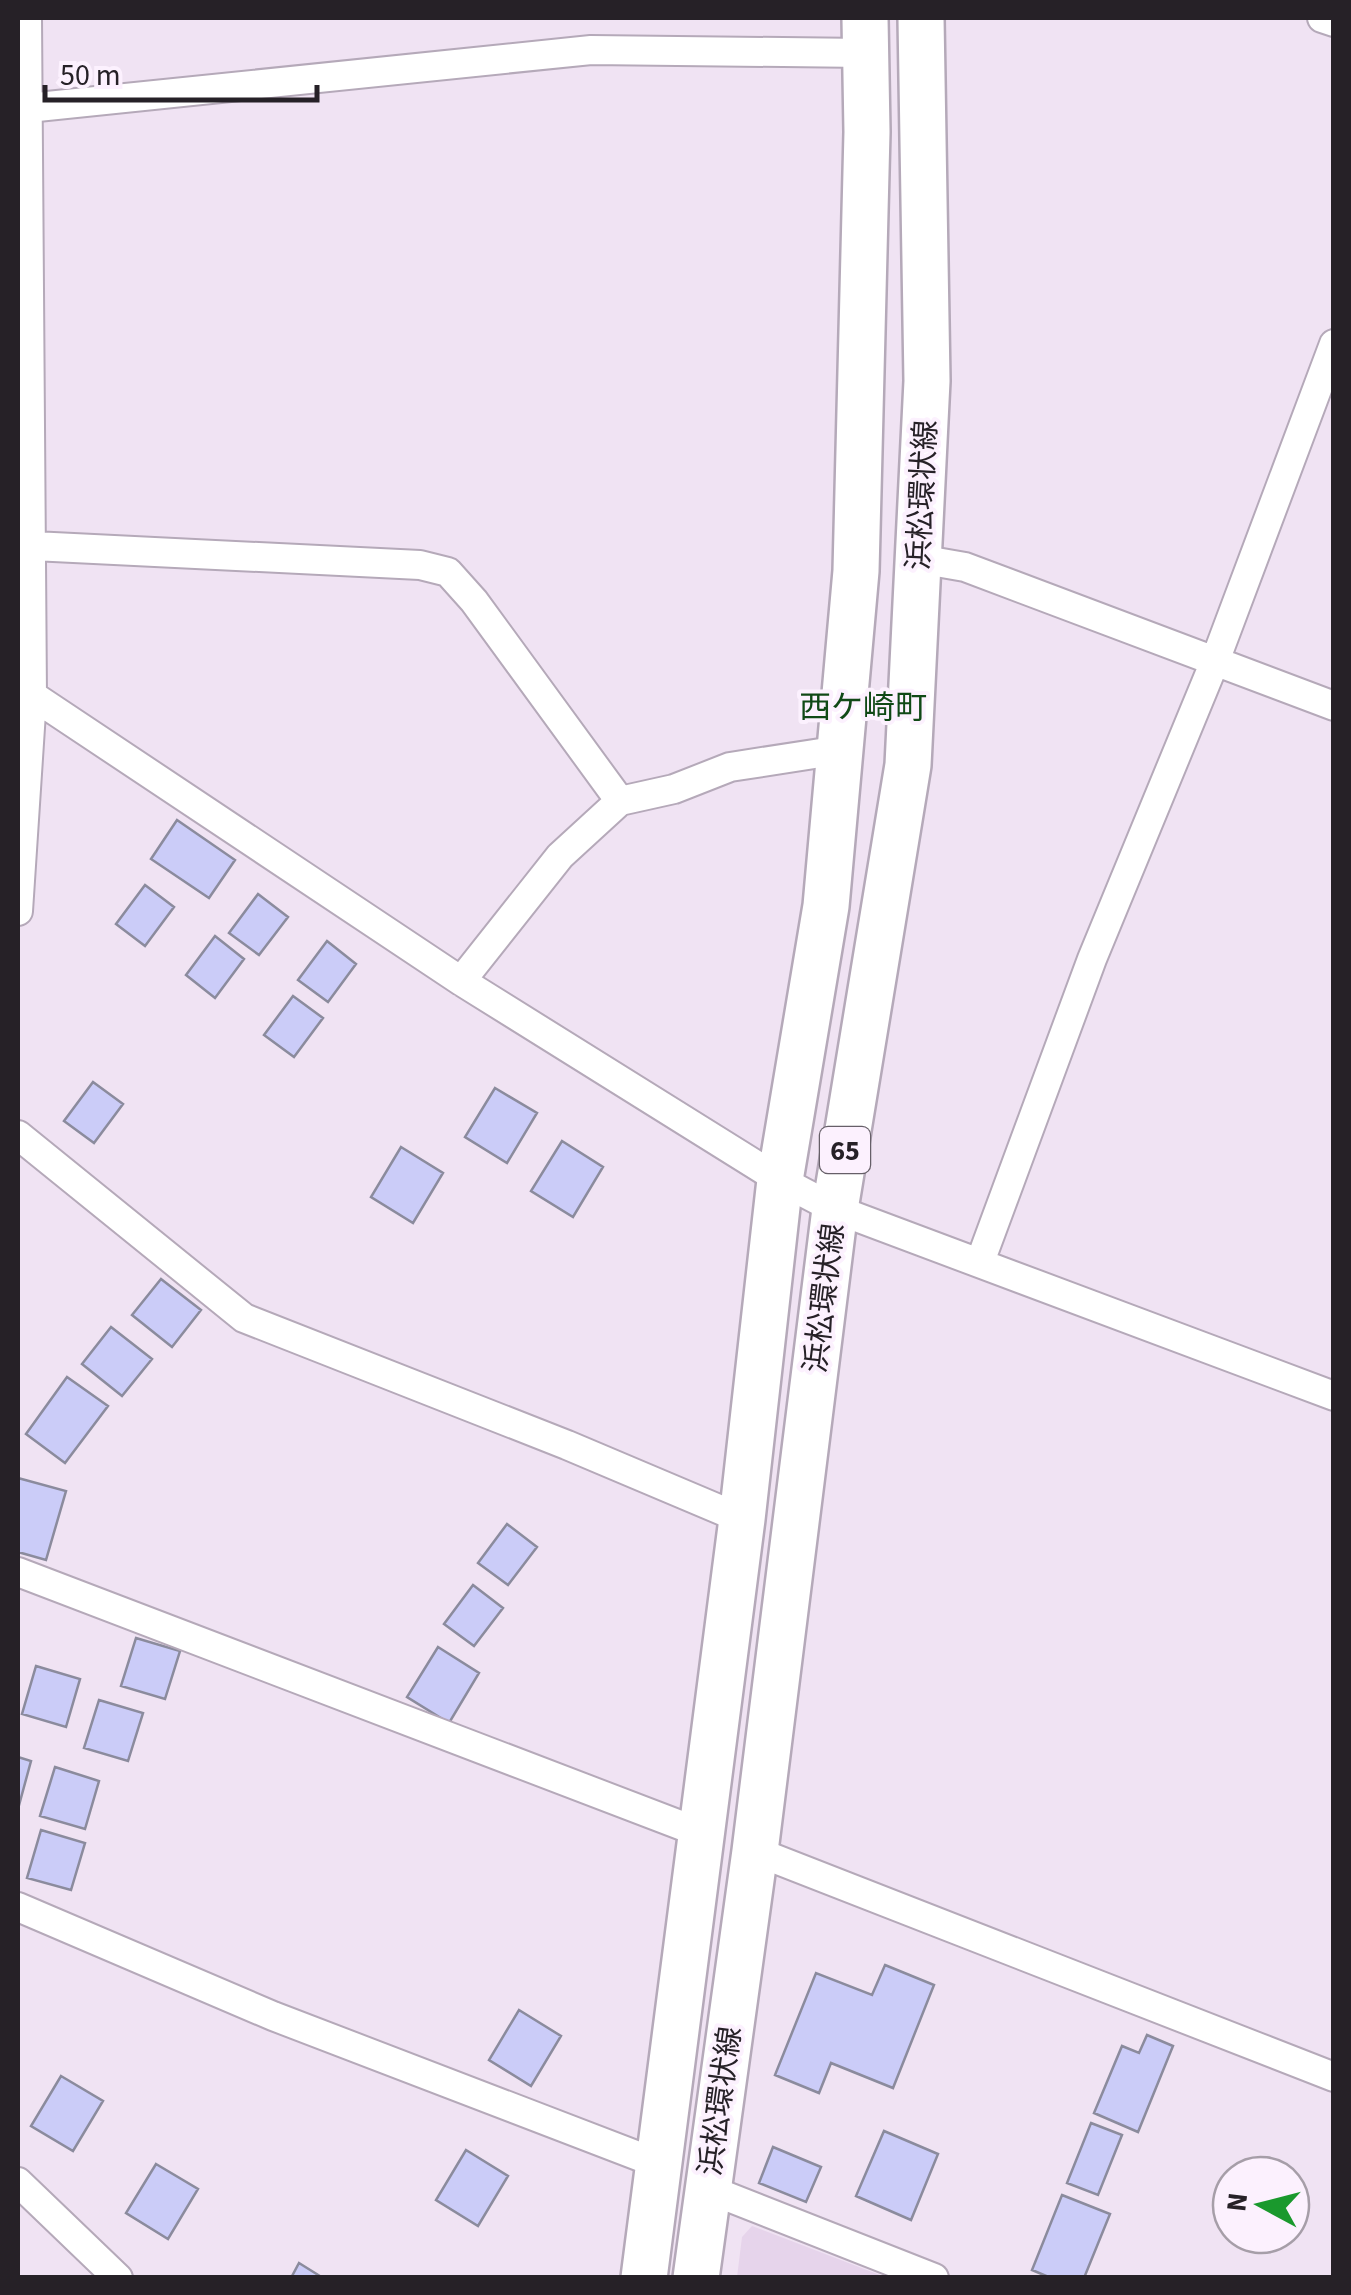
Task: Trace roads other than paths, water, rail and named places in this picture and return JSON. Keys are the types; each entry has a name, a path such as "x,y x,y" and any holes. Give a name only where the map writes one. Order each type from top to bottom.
{"main road":[{"name":"浜松環状線","path":"696,2278 835,1209 908,765 927,381 921,18"},
{"name":"浜松環状線","path":"644,2278 742,1519 780,1180 826,906 856,572 866,35"}],"street":[{"path":"18,911 33,546 23,340 27,18"},
{"path":"1322,18 1334,22"},
{"path":"24,110 590,50 866,35"},
{"path":"980,1262 1092,959 1215,661 1334,344"},
{"path":"33,546 420,566 448,572 474,601 620,801"},
{"path":"919,559 964,567 1334,706"},
{"path":"25,692 461,980 780,1180 835,1209 1334,1396"},
{"path":"461,980 560,856 620,801 674,789 730,766 840,750"},
{"path":"18,1135 244,1318 567,1445 742,1519"},
{"path":"18,1572 702,1833"},
{"path":"754,1851 1334,2077"},
{"path":"18,1908 273,2016 659,2164"},
{"path":"18,2182 118,2278"},
{"path":"708,2189 934,2278"}],"district":[{"name":"西ケ崎町","path":"863,707"}]}
